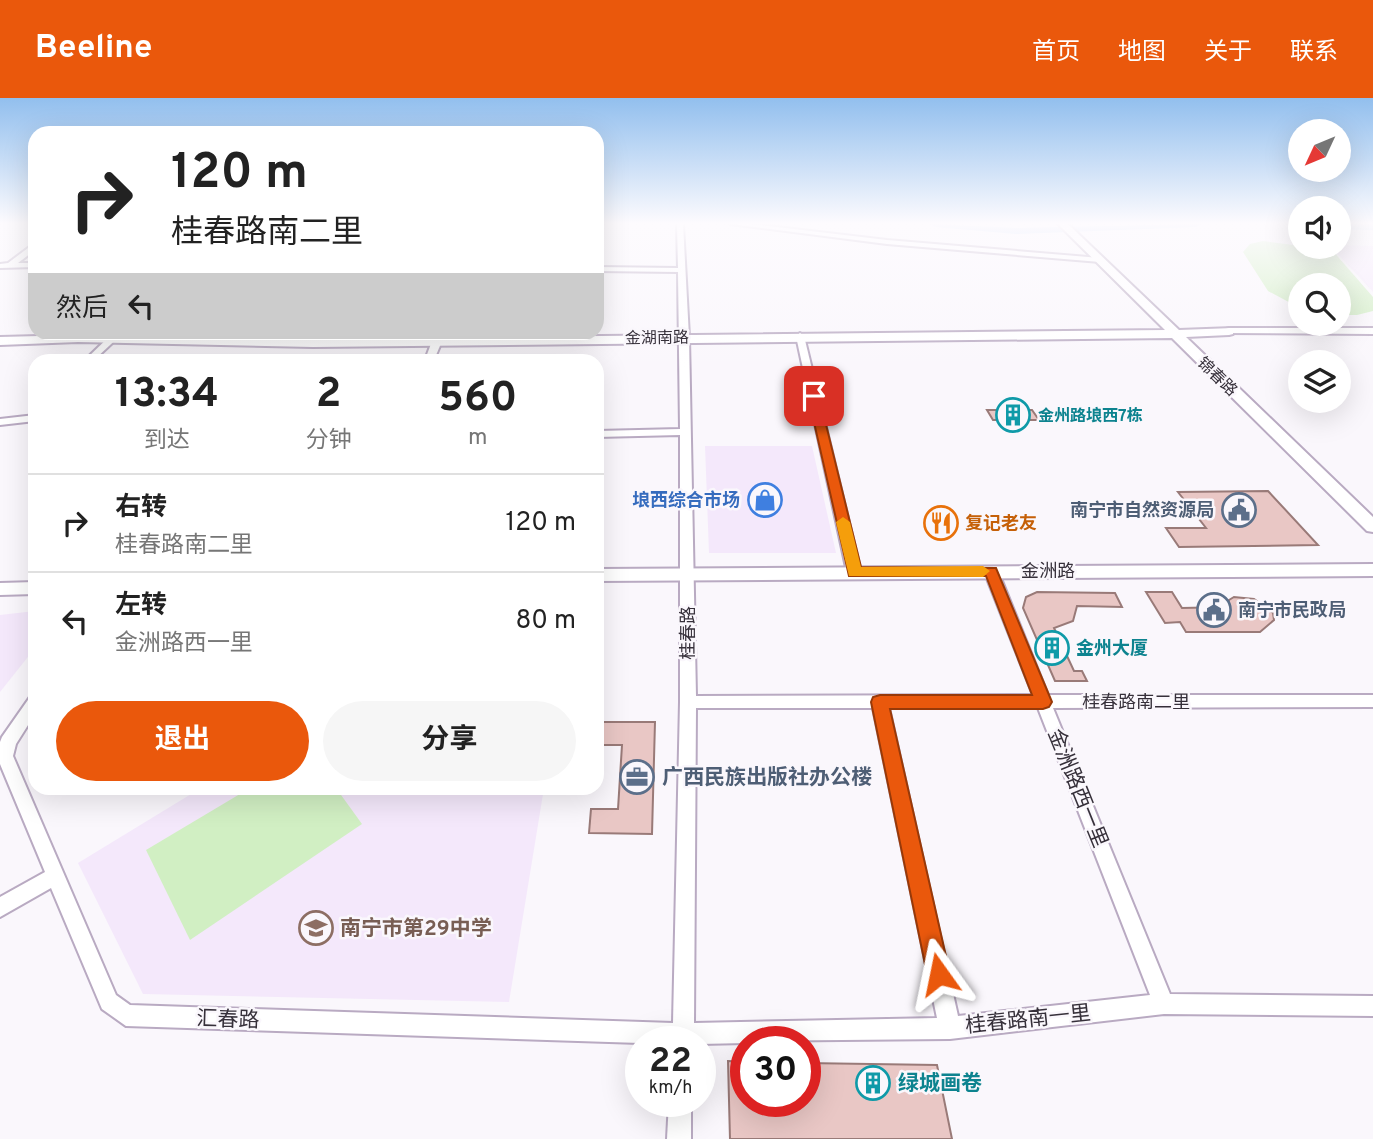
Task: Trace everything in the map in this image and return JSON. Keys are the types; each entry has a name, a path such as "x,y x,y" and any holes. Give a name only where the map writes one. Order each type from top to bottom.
{"main road":[{"name":"锦春路","path":"1116,273 1373,511"},
{"name":"金湖南路","path":"604,336 1229,331"},
{"name":"锦春路","path":"1179,332 1373,527"},
{"name":"金湖南路","path":"604,335 1179,332"},
{"name":"金湖南路","path":"0,338 28,334"},
{"name":"金湖南路","path":"0,338 28,337"},
{"path":"279,354 292,340"},
{"name":"金湖南路","path":"432,340 472,340"},
{"name":"金洲路","path":"604,575 1373,569"},
{"path":"0,589 28,588"}],"street":[{"name":"桂春路","path":"680,273 685,334 688,702 682,1026"},
{"name":"金湖南路","path":"1229,331 1373,331"},
{"path":"800,336 854,572"},
{"path":"96,354 111,340"},
{"path":"432,354 437,341"},
{"path":"0,422 28,416"},
{"path":"604,434 686,432"},
{"name":"金洲路西一里","path":"991,571 1164,1004"},
{"name":"桂春路南二里","path":"688,702 1373,701"},
{"path":"880,702 950,1028"},
{"name":"汇春路","path":"28,712 8,742 5,756 109,1002 126,1015 625,1036"},
{"path":"0,908 55,876"},
{"name":"桂春路南一里","path":"716,1037 950,1028 1164,1004 1373,1006"},
{"path":"679,1139 680,1117"}],"shaded area":[{"path":"1355,273 1373,273 1373,292"},
{"name":"埌西综合市场","path":"705,446 812,446 836,553 709,553"},
{"path":"28,612 28,657 0,692 0,615"},
{"name":"南宁市第29中学","path":"190,795 543,795 509,1002 143,994 78,863"}],"green space":[{"path":"1256,273 1352,273 1373,297 1373,311 1351,315 1351,273 1288,273 1288,302 1268,291"},
{"path":"238,795 341,795 362,824 190,940 146,850"}],"building":[{"name":"金州路埌西7栋","path":"987,410 1032,410 1039,420 993,420"},
{"name":"南宁市自然资源局","path":"1268,491 1318,545 1179,547 1166,528 1206,528 1178,492"},
{"name":"金州大厦","path":"1037,592 1115,593 1122,607 1077,606 1073,621 1054,628 1074,671 1082,671 1087,681 1055,681 1023,608 1026,597"},
{"name":"南宁市民政局","path":"1146,592 1172,592 1182,608 1228,607 1229,600 1234,597 1254,599 1273,613 1274,620 1260,632 1186,632 1180,622 1165,623"},
{"name":"广西民族出版社办公楼","path":"604,722 655,722 652,834 589,833 591,809 618,809 622,745 604,745"},
{"name":"绿城画卷","path":"728,1061 730,1117 821,1117 821,1063 937,1065 952,1139 730,1139"}],"slow traffic":[{"path":"843,522 854,572 983,571"}],"place":[{"name":"金州路埌西7栋","path":"1013,415"},
{"name":"埌西综合市场","path":"765,500"},
{"name":"南宁市自然资源局","path":"1239,510"},
{"name":"复记老友","path":"941,523"},
{"name":"南宁市民政局","path":"1214,610"},
{"name":"金州大厦","path":"1052,648"},
{"name":"广西民族出版社办公楼","path":"637,777"},
{"name":"南宁市第29中学","path":"316,928"},
{"name":"绿城画卷","path":"873,1083"}],"route":[{"path":"814,396 854,572 991,571 1043,702 880,702 939,974"}]}
